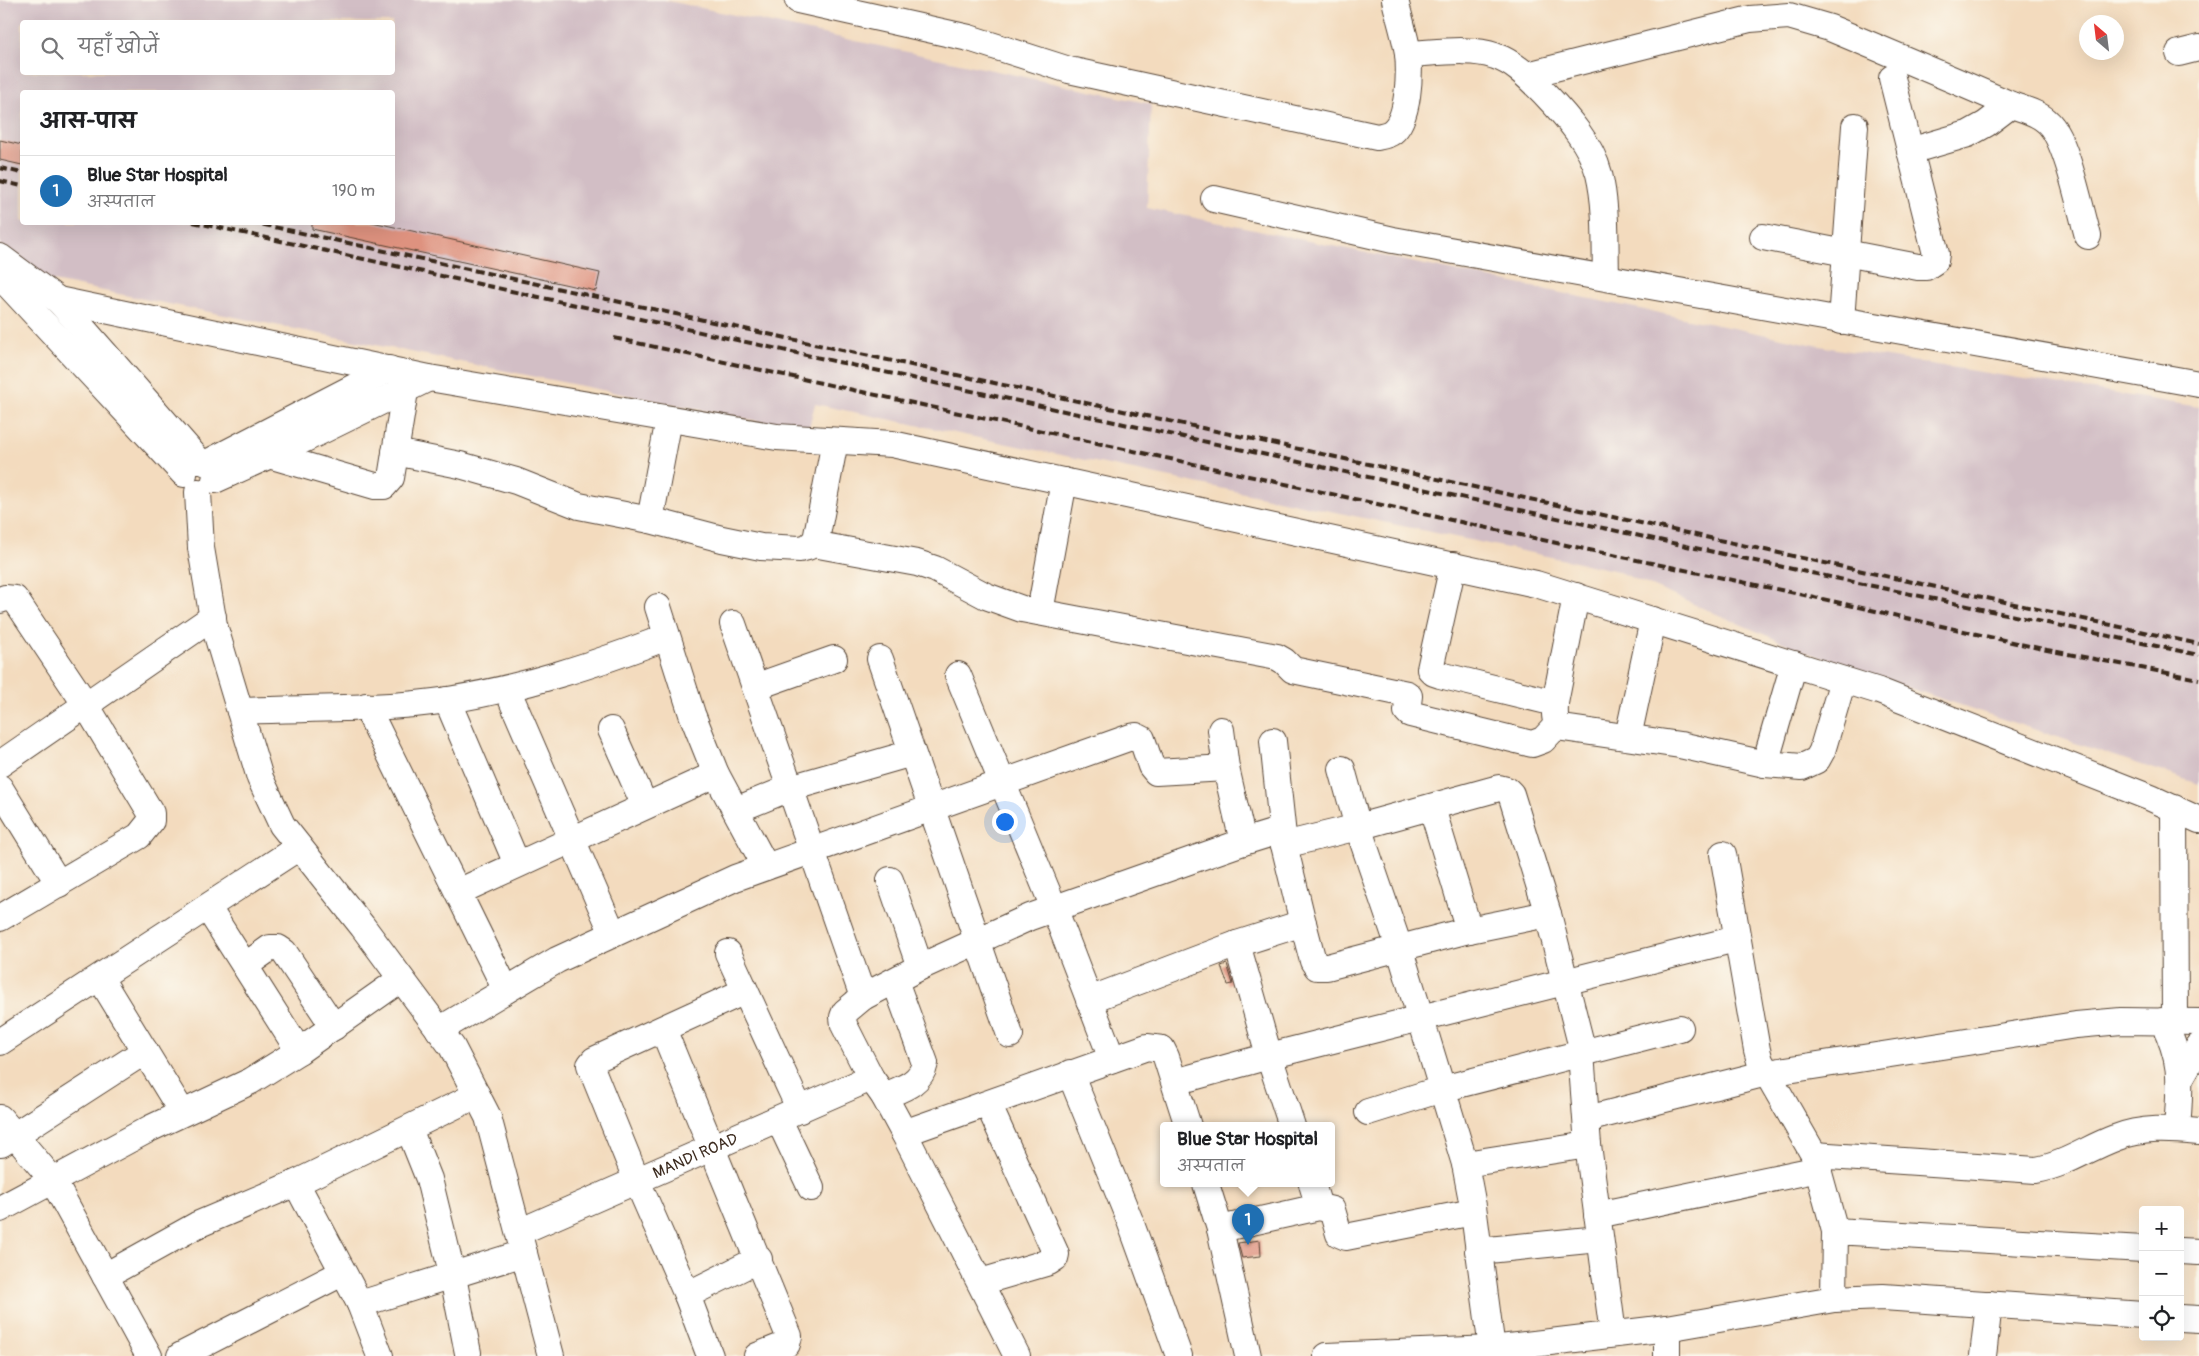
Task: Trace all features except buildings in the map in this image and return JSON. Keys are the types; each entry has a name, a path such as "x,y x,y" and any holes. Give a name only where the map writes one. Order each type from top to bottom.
{"street":[{"path":"798,0 969,38 1076,72 1377,137 1391,133 1399,125 1404,112 1406,44 1395,0"},
{"path":"1374,0 1406,44 1496,56 1526,75 1561,111 1584,142 1599,173 1603,201 1606,277"},
{"path":"1526,75 1756,10 1789,16 1830,28 2032,112 2044,119 2057,134 2088,236"},
{"path":"1763,237 1918,267 1926,267 1935,261 1936,254 1892,78"},
{"path":"1910,151 1968,134 1986,124 2011,104"},
{"path":"1841,321 1855,126"},
{"path":"1214,199 1393,240 2199,384"},
{"path":"0,257 58,300 201,474 202,548 212,617 260,778 282,825 363,927 452,1047 477,1095 488,1117 551,1356"},
{"path":"0,276 201,474"},
{"path":"58,300 429,378 777,437 892,444 1536,584 1879,691 2151,798 2199,820"},
{"path":"201,474 389,369"},
{"path":"201,474 269,456 429,378"},
{"path":"269,456 375,486 384,486 391,478 405,391"},
{"path":"650,520 669,419"},
{"path":"813,544 816,540 835,441"},
{"path":"395,452 460,465 516,481 579,506 650,520 722,539 760,547 800,549 813,544 917,563 935,569 986,596 1022,609 1277,657 1293,670 1407,694 1409,696 1407,711 1410,714 1532,744 1543,740 1556,714 1576,596"},
{"path":"1040,612 1064,481"},
{"path":"1453,565 1430,662 1430,669 1434,674 1556,714 1563,728 1680,745 1765,764 1802,767 1816,760 1822,751 1843,680"},
{"path":"0,600 5,598 15,599 86,705 151,813 152,821 139,836 0,918"},
{"path":"658,606 692,714 716,774 766,867"},
{"path":"0,764 212,617"},
{"path":"1628,737 1653,620"},
{"path":"734,624 863,997"},
{"path":"240,711 366,706 447,700 508,689 611,658 667,638"},
{"path":"755,687 834,659"},
{"path":"880,659 1010,1035"},
{"path":"1765,764 1794,664"},
{"path":"958,675 1054,908 1112,1059"},
{"path":"508,689 613,934"},
{"path":"447,700 517,864"},
{"path":"366,706 506,990"},
{"path":"611,730 644,806"},
{"path":"1221,730 1226,768 1243,842"},
{"path":"439,1030 557,960 735,878 930,807 1002,784 1136,736 1142,739 1151,766 1156,772 1226,768"},
{"path":"1273,741 1283,838 1303,924 1313,961 1317,968 1469,930 1548,914"},
{"path":"736,810 790,788 912,753"},
{"path":"1342,769 1358,828 1399,947 1465,1164 1492,1349"},
{"path":"458,892 716,774"},
{"path":"0,788 59,884"},
{"path":"1018,1356 904,1132 877,1087 844,1025 843,1017 845,1012 863,997 920,967 976,941 1054,908 1243,842 1358,828 1498,788 1507,790 1514,801 1548,914 1582,1052 1588,1145 1613,1334"},
{"path":"1432,808 1469,930"},
{"path":"1478,1251 1598,1227 1816,1162 2036,1170 2062,1164 2114,1138 2130,1133 2151,1130 2188,1131 2177,1052 2179,1021 2174,808"},
{"path":"0,1042 299,847"},
{"path":"1723,854 1736,939 1760,1061 1816,1162 1835,1231 1834,1299"},
{"path":"890,880 920,967"},
{"path":"208,908 299,1051"},
{"path":"1089,1000 1237,944 1303,924"},
{"path":"1175,1082 1420,1017 1736,939"},
{"path":"1237,944 1269,1056 1291,1122"},
{"path":"246,965 270,948 278,948 284,952 334,1027"},
{"path":"728,953 746,992 790,1115 811,1188"},
{"path":"100,978 182,1112"},
{"path":"0,1209 52,1179 182,1112 251,1081 299,1051 401,979"},
{"name":"MANDI ROAD","path":"360,1304 453,1277 637,1182 790,1115 877,1087 914,1082 924,1071 925,1063 895,981"},
{"path":"710,1356 687,1295 637,1182 590,1065 594,1060 746,992"},
{"path":"1587,1119 1767,1073 2076,1025 2120,1021 2179,1021"},
{"path":"1368,1112 1442,1089 1680,1028"},
{"path":"663,1029 759,1259 789,1340 787,1344 757,1356"},
{"path":"904,1132 988,1104 1070,1073 1147,1047 1156,1046 1162,1049 1166,1057 1187,1122"},
{"path":"2180,1079 2199,1046"},
{"path":"145,1051 5,1132 52,1179 149,1356"},
{"path":"1070,1073 1130,1221 1179,1356"},
{"path":"105,1276 197,1225 296,1183 477,1095"},
{"path":"981,1282 1049,1262 1055,1258 1056,1254 988,1104"},
{"path":"409,1129 429,1180 453,1277 468,1353"},
{"path":"1465,1164 1588,1145"},
{"path":"296,1183 360,1304 380,1356"},
{"path":"1207,1187 1220,1230 1248,1356"},
{"path":"1220,1230 1316,1195 1332,1210 1339,1234 1346,1237 1473,1212"},
{"path":"1835,1231 2139,1249"},
{"path":"2184,1251 2199,1252"},
{"path":"687,1295 759,1259"},
{"path":"180,1356 342,1273"},
{"path":"1327,1356 1419,1354 1492,1349 1667,1328 1834,1299 1883,1297 2139,1315"},
{"path":"1983,1356 1989,1304"},
{"path":"2184,1318 2199,1319"},
{"path":"1667,1328 1667,1356"}],"shaded area":[{"path":"0,0 664,0 1151,104 1147,208 1830,348 2199,407 2199,784 1803,651 1614,570 815,404 808,431 18,274 0,245"}],"railway":[{"path":"0,168 20,173"},
{"path":"0,181 20,186"},
{"path":"207,225 1783,567 2199,655"},
{"path":"265,225 2199,644"},
{"path":"614,338 1589,550 1814,597 2047,650 2199,679"}],"place":[{"name":"Blue Star Hospital","path":"1248,1245"}]}
